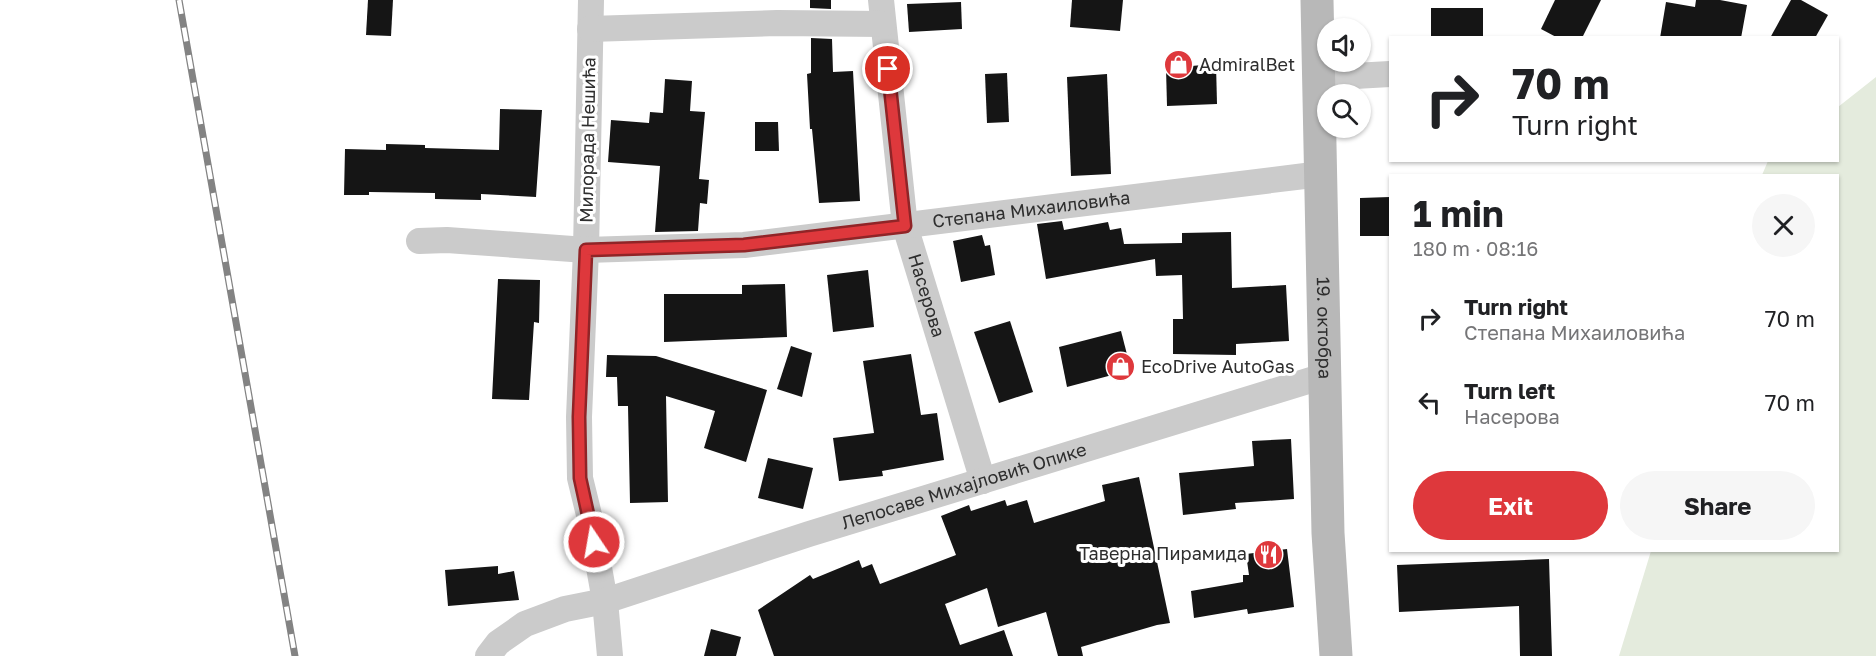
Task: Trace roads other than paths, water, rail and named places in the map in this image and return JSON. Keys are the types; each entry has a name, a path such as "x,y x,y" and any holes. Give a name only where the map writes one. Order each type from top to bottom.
{"street":[{"name":"Милорада Нешића","path":"591,0 586,250 579,417 580,478 591,523 605,601 610,656"},
{"name":"19. октобра","path":"1317,0 1328,533 1336,656"},
{"path":"590,29 777,23 882,12"},
{"name":"Насерова","path":"882,12 905,226 983,480"},
{"path":"1320,78 1389,74"},
{"name":"Степана Михаиловића","path":"419,241 447,240 586,250 744,245 1321,174"},
{"name":"Лепосаве Михајловић Опике","path":"488,656 498,643 525,624 565,609 605,601 809,534 1324,376"}],"railway":[{"path":"179,0 295,656"}],"place":[{"name":"AdmiralBet","path":"1178,65"},
{"name":"EcoDrive AutoGas","path":"1120,367"},
{"name":"Таверна Пирамида","path":"1268,554"}]}
